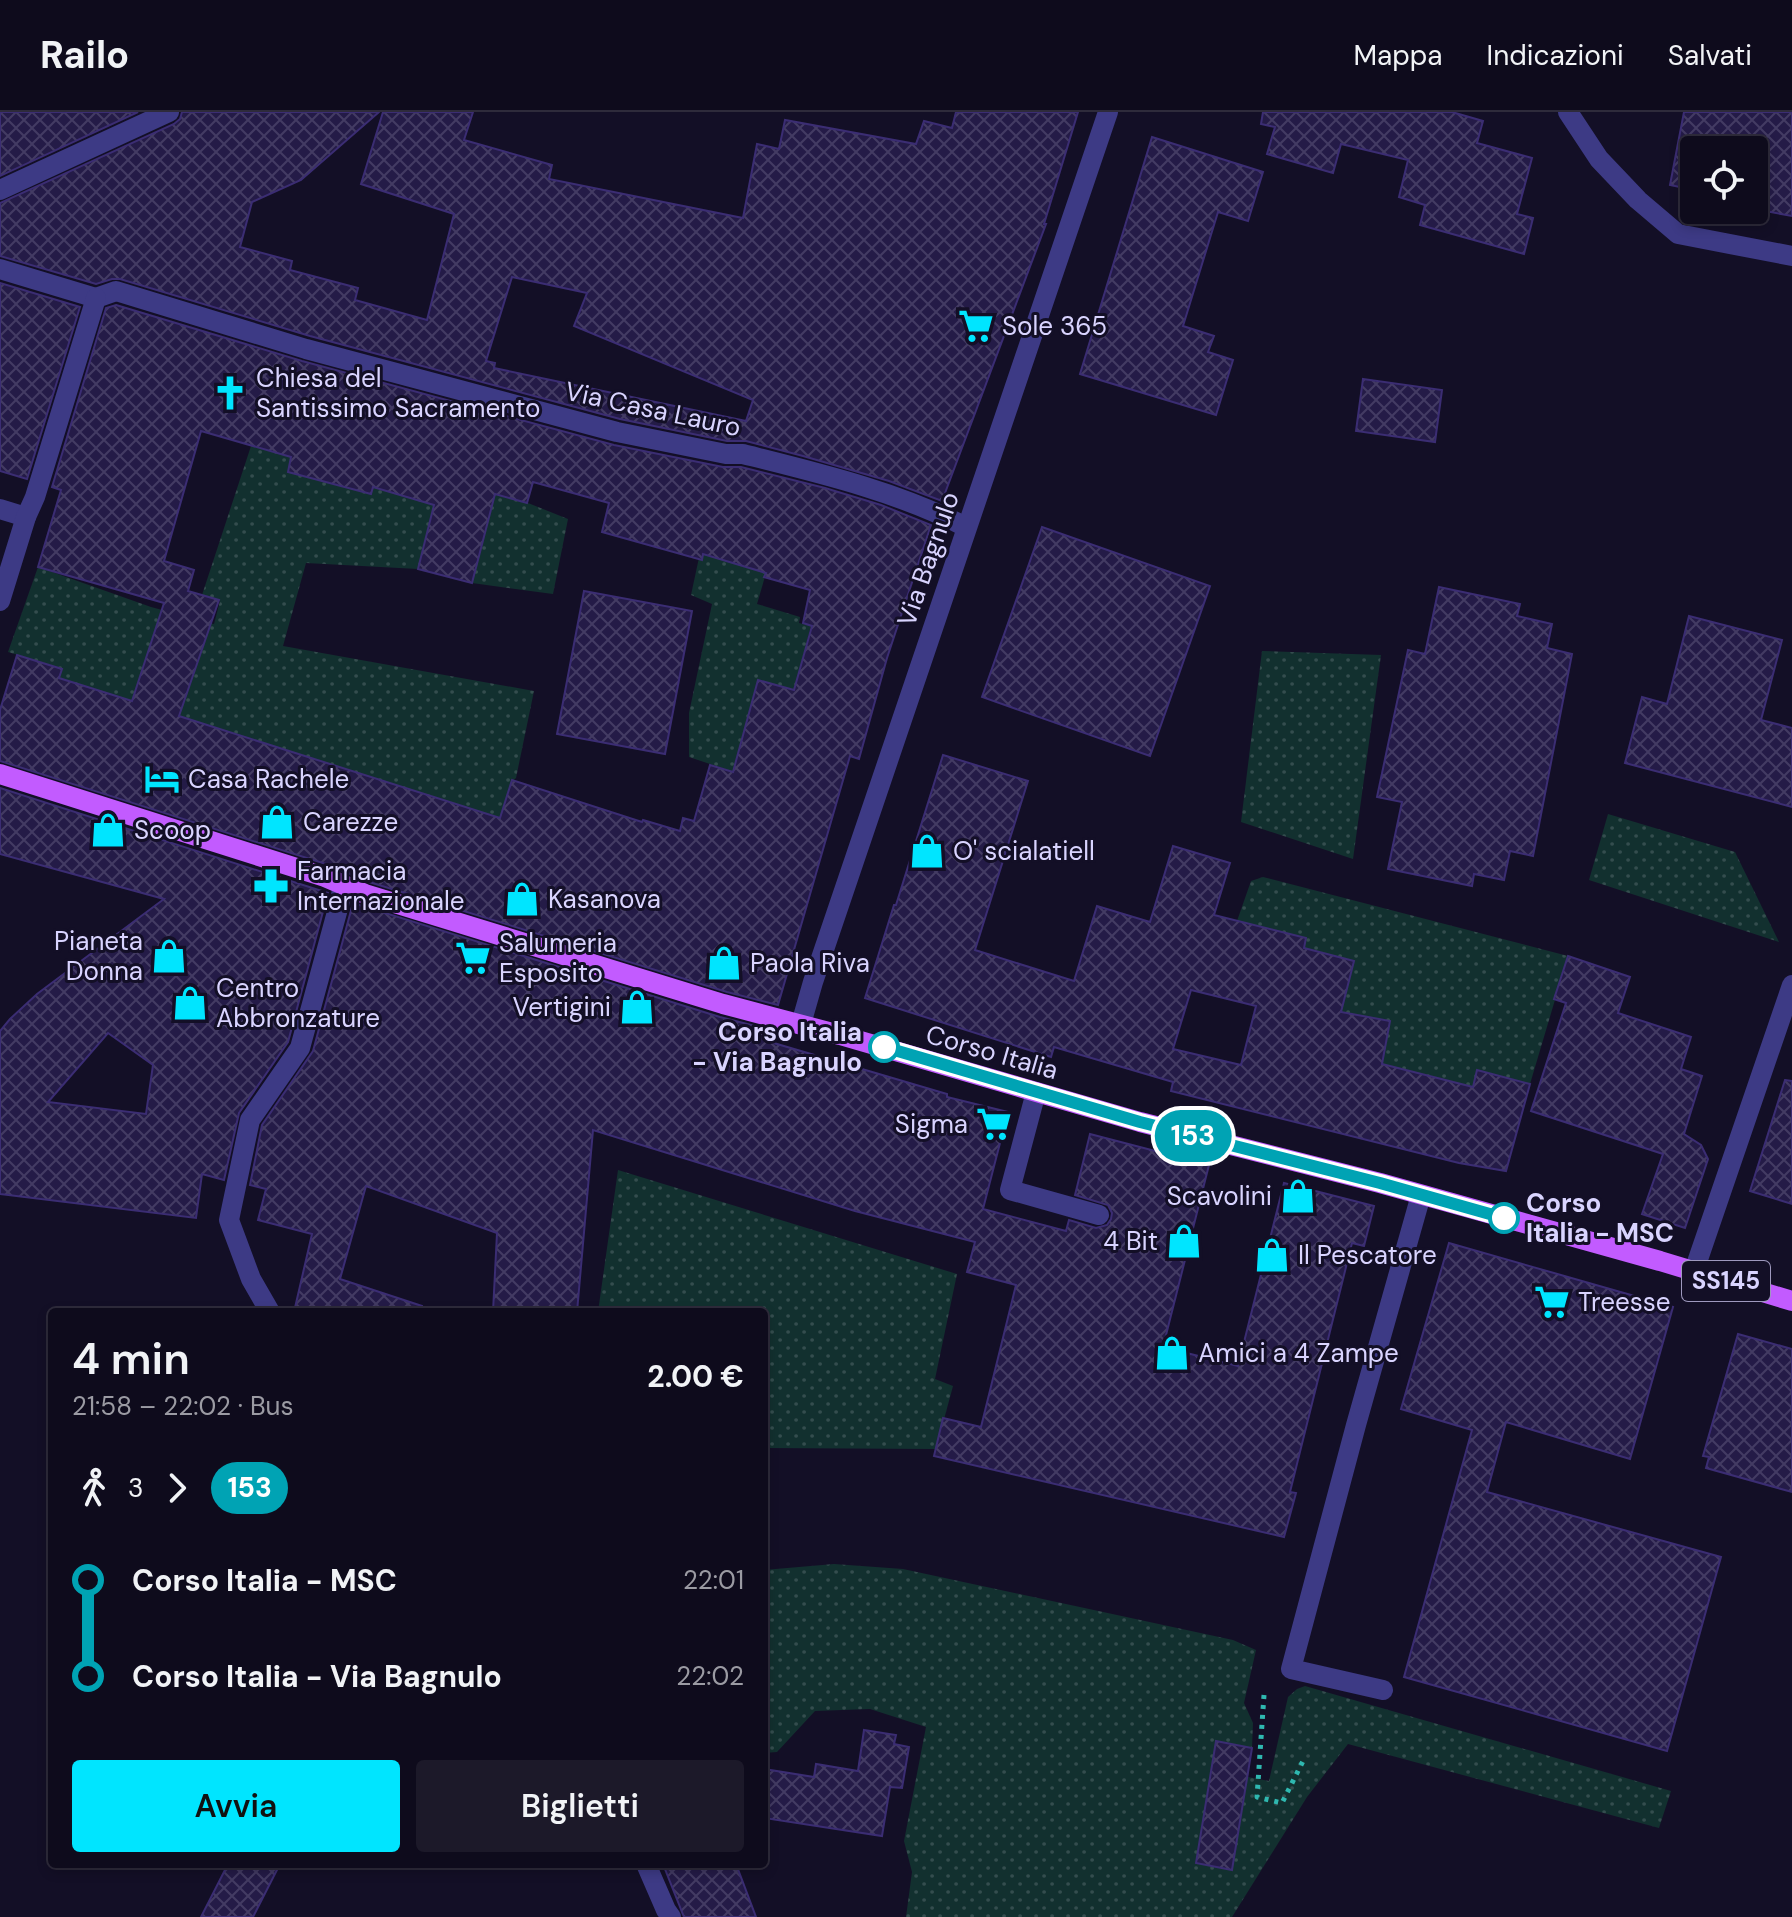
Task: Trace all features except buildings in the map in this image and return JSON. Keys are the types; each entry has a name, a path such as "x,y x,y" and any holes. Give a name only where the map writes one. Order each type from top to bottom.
{"main road":[{"name":"Corso Italia","path":"0,774 243,850 380,898 723,1004 1140,1122 1660,1261 1792,1301"}],"street":[{"path":"0,190 169,112"},
{"name":"Via Bagnulo","path":"801,1024 1108,112"},
{"path":"1568,112 1599,159 1638,200 1678,234 1792,256"},
{"name":"Via Casa Lauro","path":"0,269 96,298 116,291 321,353 581,423 726,454 743,454 845,480 935,511 966,527"},
{"path":"0,601 96,298"},
{"path":"0,509 26,517"},
{"path":"268,1308 251,1279 229,1220 250,1120 300,1048 343,884"},
{"path":"1694,1271 1792,985"},
{"path":"1036,1092 1010,1190 1099,1215"},
{"path":"1383,1690 1291,1669 1421,1195"},
{"path":"648,1868 671,1917"}],"path":[{"path":"1264,1695 1257,1797 1282,1803 1304,1759"}],"green space":[{"path":"251,446 291,457 288,471 371,494 373,487 394,493 457,480 436,557 422,554 418,569 306,563 283,646 534,691 516,778 512,781 500,818 59,678 61,668 8,652 38,567 151,607 214,624 220,601 202,595"},
{"path":"495,494 568,519 553,594 472,583"},
{"path":"700,553 766,573 757,604 800,617 799,623 811,626 794,690 758,680 745,726 769,733 755,779 689,757 689,713 712,604 691,595"},
{"path":"1262,651 1381,655 1353,859 1241,822"},
{"path":"1608,814 1735,852 1779,942 1589,880"},
{"path":"1263,877 1568,956 1530,1084 1477,1070 1473,1087 1401,1069 1328,1063 1304,948 1306,938 1237,921 1251,881"},
{"path":"618,1170 957,1274 935,1379 953,1386 936,1449 768,1448 768,1308 599,1308"},
{"path":"834,1564 903,1569 1233,1640 1256,1650 1244,1703 1253,1723 1248,1777 1269,1781 1288,1697 1305,1686 1671,1791 1659,1828 1348,1744 1307,1797 1232,1917 906,1917 912,1872 904,1841 926,1727 870,1709 815,1711 777,1752 768,1753 768,1570"}],"bus line":[{"name":"153","path":"884,1047 1140,1122 1504,1218"}],"place":[{"name":"Sole 365","path":"976,326"},
{"name":"Chiesa del Santissimo Sacramento","path":"230,393"},
{"name":"Casa Rachele","path":"162,779"},
{"name":"Carezze","path":"277,822"},
{"name":"Scoop","path":"108,830"},
{"name":"O' scialatiell","path":"927,851"},
{"name":"Farmacia Internazionale","path":"271,886"},
{"name":"Kasanova","path":"522,899"},
{"name":"Pianeta Donna","path":"169,956"},
{"name":"Salumeria Esposito","path":"473,958"},
{"name":"Paola Riva","path":"724,963"},
{"name":"Centro Abbronzature","path":"190,1003"},
{"name":"Vertigini","path":"637,1007"},
{"name":"Corso Italia - Via Bagnulo","path":"884,1047"},
{"name":"Sigma","path":"994,1124"},
{"name":"Scavolini","path":"1298,1196"},
{"name":"Corso Italia - MSC","path":"1504,1218"},
{"name":"4 Bit","path":"1184,1241"},
{"name":"Il Pescatore","path":"1272,1255"},
{"name":"Treesse","path":"1552,1302"},
{"name":"Amici a 4 Zampe","path":"1172,1353"}]}
